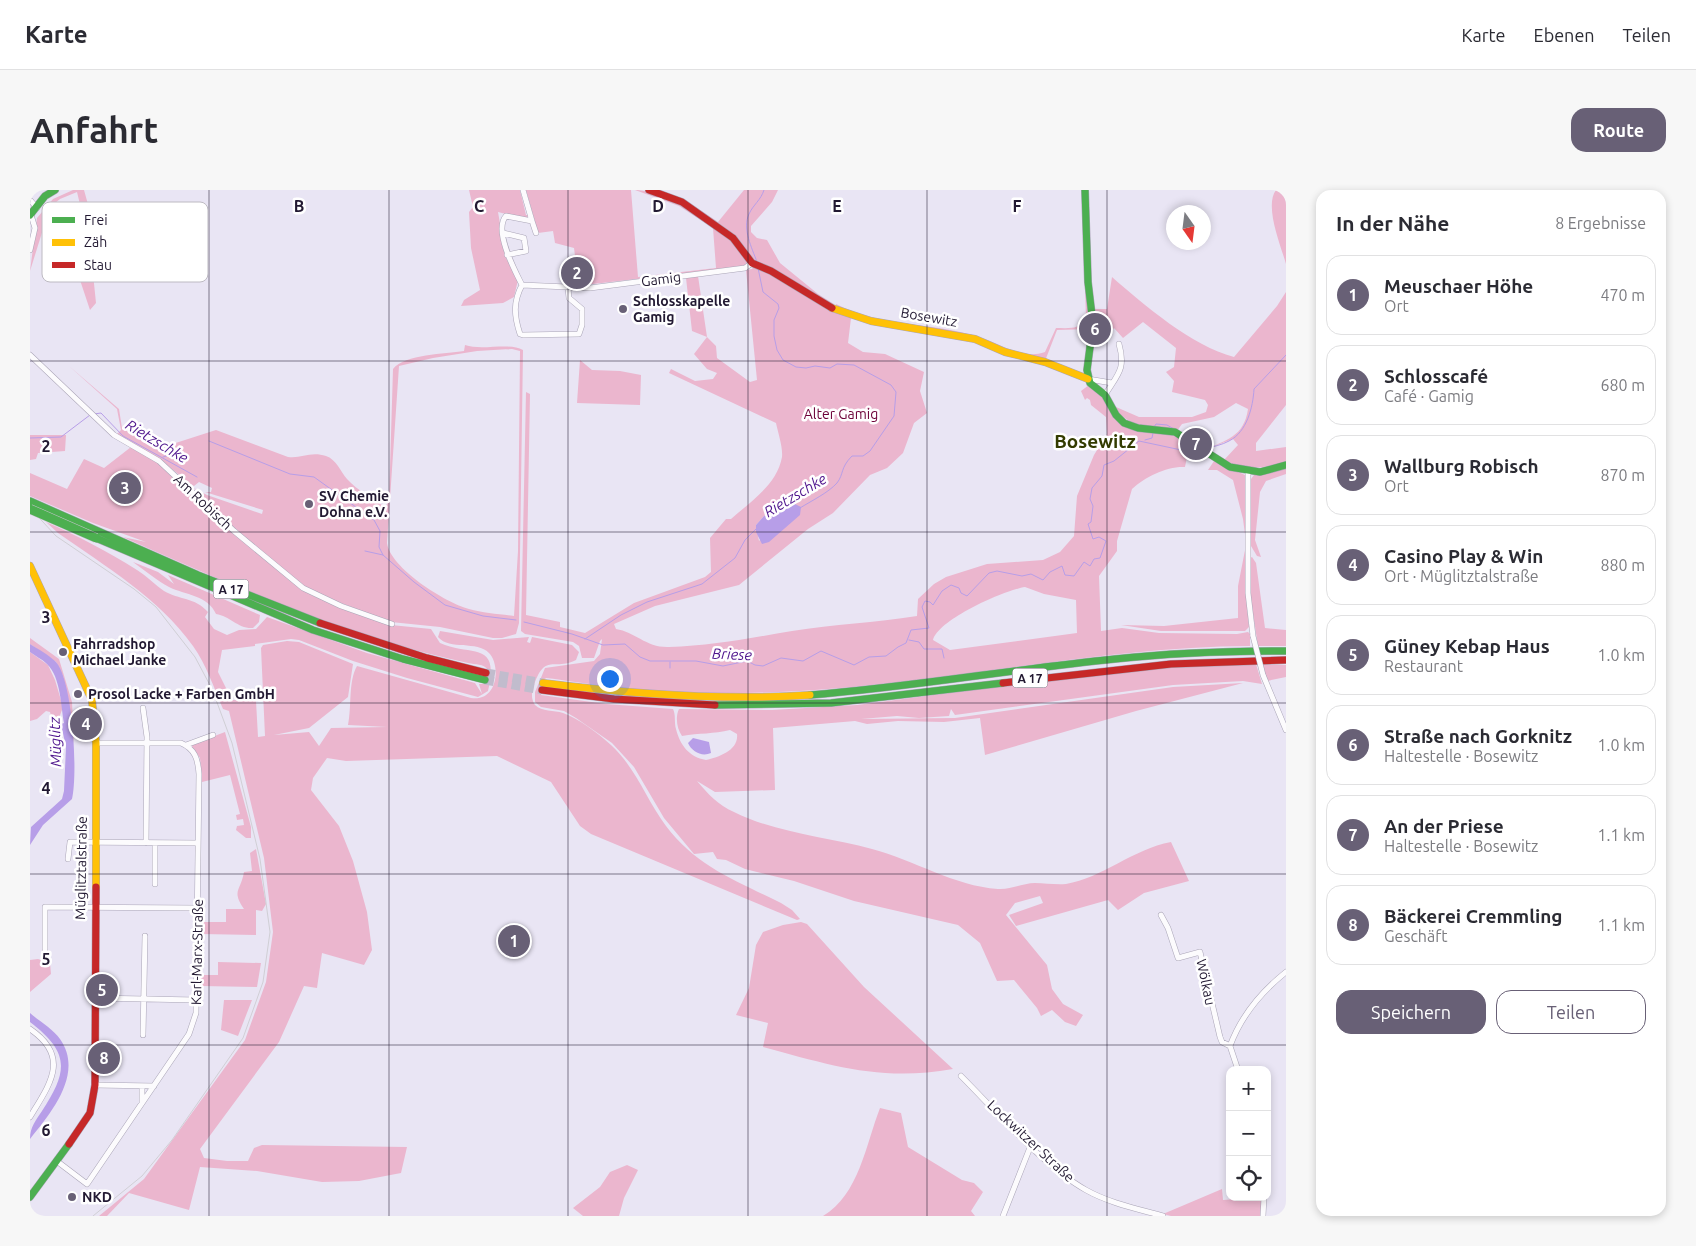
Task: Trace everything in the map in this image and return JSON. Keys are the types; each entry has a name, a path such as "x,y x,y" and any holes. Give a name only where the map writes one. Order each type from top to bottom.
{"main road":[{"path":"33,213 46,195 55,190"},
{"path":"648,190 682,202 721,229 733,238 752,263"},
{"path":"1085,190 1088,282 1093,324 1087,370 1088,379"},
{"name":"Bosewitz","path":"752,263 771,271 818,300 855,317 975,340 1005,352 1045,362 1088,379 1105,394 1116,415 1124,423 1138,428 1175,432 1219,462 1248,472"},
{"path":"1248,472 1260,472 1286,465"},
{"name":"A 17","path":"30,501 95,534"},
{"name":"A 17","path":"30,509 95,534 312,630 403,660 485,676"},
{"name":"Müglitztalstraße","path":"30,566 92,700 96,743 94,907 95,1085 90,1113 58,1162 30,1197"},
{"name":"A 17","path":"1286,651 1209,651 1129,656 873,689 790,696 678,697 542,687 670,704 774,706 882,698 1130,666 1201,661 1286,660"}],"street":[{"path":"523,190 536,234"},
{"path":"30,200 35,228 30,250"},
{"path":"532,221 506,216 502,224 508,255 522,285 515,302 520,334 579,334 582,325 582,308 569,298 568,288"},
{"path":"503,233 524,238 526,252 508,255"},
{"name":"Gamig","path":"522,285 590,288 745,268 752,263"},
{"path":"1105,394 1123,364 1119,344"},
{"name":"Am Robisch","path":"30,355 114,435 159,461 246,542 303,588 332,603 392,624"},
{"name":"Bosewitz","path":"1088,379 1112,384"},
{"path":"1248,472 1248,593 1253,636 1263,675 1286,730"},
{"path":"143,708 147,726 146,843"},
{"path":"96,743 181,743 186,745 214,735"},
{"name":"Karl-Marx-Straße","path":"58,1162 87,1184 194,1024 196,1000 198,764 195,753 186,745"},
{"path":"68,858 70,842 198,843"},
{"path":"154,884 155,843"},
{"path":"45,950 46,907 197,908"},
{"name":"Wölkau","path":"1161,915 1168,928 1178,958 1200,952 1220,1037 1222,1042 1230,1046"},
{"path":"143,1035 145,936"},
{"path":"1237,1066 1230,1046 1245,1016 1260,996 1286,972"},
{"path":"95,998 196,1000"},
{"path":"30,1028 46,1043 53,1061 53,1074 50,1085 30,1117"},
{"name":"Lockwitzer Straße","path":"961,1076 1050,1163 1089,1192 1163,1216"},
{"path":"95,1085 154,1086"},
{"path":"142,1086 142,1103"},
{"path":"1003,1216 1031,1145"},
{"path":"1264,1201 1264,1216"}],"green space":[{"path":"73,190 84,190 87,202 79,202 77,192 56,202 50,202"},
{"path":"469,190 520,190 526,215 529,215 525,219 498,212 506,258 518,280 514,297 503,303 461,306 464,300 480,290 471,248 469,212 473,207"},
{"path":"526,190 631,190 638,277 716,268 713,228 679,206 635,190 665,197 700,215 730,239 741,251 747,263 743,266 716,270 575,286 574,277 583,276 582,264 576,264 574,248 555,243 553,231 538,233"},
{"path":"655,190 684,199 718,222 744,190 778,190 772,202 751,226 751,232 757,238 767,240 780,263 818,294 834,304 832,306 754,262 731,234"},
{"path":"1082,190 1091,329 1057,330 1045,361 1017,354 988,342 867,318 835,307 836,304 873,318 952,330 1024,353 1038,354 1045,352 1056,328 1077,327 1086,319"},
{"path":"1276,190 1286,190 1286,264 1277,237 1273,216 1273,197"},
{"path":"42,212 42,233 30,271 37,218"},
{"name":"Alter Gamig","path":"755,265 851,318 848,343 863,352 885,354 924,372 920,391 927,413 914,423 903,453 887,468 870,475 833,513 808,529 739,585 655,606 614,624 616,629 661,647 716,643 808,629 917,616 918,599 934,584 946,577 987,564 1043,560 1060,552 1074,536 1077,496 1094,455 1107,434 1106,417 1091,405 1090,400 1087,398 1085,400 1081,391 1089,385 1100,392 1117,419 1175,434 1203,454 1188,452 1185,467 1171,468 1157,473 1143,480 1132,489 1117,541 1117,551 1099,576 1101,631 1122,628 1159,633 1237,634 1248,632 1250,634 1250,646 1197,648 1091,657 933,678 800,691 689,692 633,689 546,678 542,682 541,695 606,704 673,709 676,729 683,745 690,753 706,760 727,752 735,744 737,734 730,730 682,736 677,723 679,709 772,710 857,705 1063,678 1184,666 1256,664 1262,684 1243,681 1173,685 955,715 951,709 949,716 919,718 897,716 861,719 955,718 1173,687 1243,683 1136,711 985,755 980,718 944,722 898,721 867,724 855,721 773,728 775,790 715,792 697,781 718,803 750,819 784,830 872,849 950,878 982,887 998,889 1030,883 1066,884 1079,881 1144,851 1171,842 1189,881 1144,893 1118,910 1108,900 1016,926 1009,915 1043,903 1040,896 1015,903 1006,915 1047,965 1052,989 1063,1004 1083,1015 1076,1026 1065,1022 1052,1010 1041,1016 1037,1008 1014,980 997,981 980,943 958,925 854,901 794,881 745,869 726,860 717,859 713,852 694,854 664,818 634,767 612,743 564,711 541,707 535,702 535,692 545,668 594,661 600,654 602,639 594,658 582,658 579,646 573,642 525,634 521,631 526,392 530,394 526,615 560,622 560,627 585,633 634,603 705,577 711,572 710,538 726,519 731,519 762,492 775,476 779,467 782,453 776,423 669,373 671,369 695,381 713,379 717,373 707,369 694,354 707,337 716,346 717,358 750,382 757,380 746,270 752,269","holes":["795,504 759,541 756,525 764,516","1025,587 1044,594 1076,600 1077,633 950,650 933,640 947,623 959,615 1003,594"]},
{"path":"698,276 707,337 692,331 686,278"},
{"path":"1112,277 1154,312 1185,334 1218,352 1234,357 1277,306 1286,292 1286,405 1256,443 1256,451 1286,447 1286,462 1270,466 1247,467 1224,460 1238,445 1233,439 1204,450 1227,440 1243,426 1248,409 1236,403 1214,417 1182,424 1177,431 1143,427 1128,420 1114,408 1116,407 1139,417 1192,417 1206,412 1208,405 1205,400 1172,392 1174,381 1166,372 1174,367 1176,348 1143,322 1123,338 1114,328 1108,335 1096,329 1093,309 1107,309"},
{"path":"81,282 94,282 96,303 90,310"},
{"path":"465,345 472,347 510,347 523,350 519,623 516,634 502,638 493,638 440,627 391,622 312,592 253,546 194,488 207,495 262,514 263,510 205,492 211,492 212,488 199,482 194,486 161,460 116,435 121,430 117,409 69,366 119,409 122,428 157,449 216,430 288,457 315,454 326,456 335,463 355,487 385,507 389,501 393,369 406,360 464,351","holes":["512,349 520,351 518,551 514,616 474,610 447,600 408,573 390,553 387,543 399,366 477,351"]},
{"path":"580,360 592,370 620,371 641,375 640,405 577,403"},
{"path":"30,435 66,435 65,451 38,453 36,459 30,460"},
{"path":"131,447 158,462 311,595 391,625 431,629 440,643 481,653 487,657 490,664 491,675 488,691 478,697 353,661 299,640 291,639 222,650 218,672 232,700 256,701 258,737 265,736 261,648 263,645 287,641 299,642 353,664 348,697 309,728 274,735 309,732 319,746 331,728 387,727 348,725 352,679 357,666 471,698 480,698 487,694 492,689 496,674 493,659 489,653 478,647 449,644 438,637 440,631 493,640 529,637 527,642 530,643 532,637 572,645 579,652 576,660 569,663 547,665 539,673 532,694 535,705 541,709 560,712 569,716 582,723 611,745 634,774 666,826 678,840 704,863 733,880 781,903 792,910 800,919 797,920 591,834 580,826 551,782 497,756 346,761 327,758 313,778 311,790 339,826 353,861 367,912 372,950 364,965 322,953 317,988 304,986 279,1042 200,1149 204,1158 248,1161 254,1148 262,1145 407,1147 401,1173 359,1181 322,1182 257,1171 200,1167 189,1210 129,1193 107,1216 99,1216 144,1179 245,1040 266,982 273,932 264,858 229,711 223,709 202,660 179,628 164,612 113,571 58,533 46,522 115,556 141,572 164,591 203,607 208,612 205,617 214,629 227,635 239,630 256,629 267,617 367,653 475,683 482,694 479,684 484,684 488,670 482,665 400,646 323,621 222,581 123,537 146,542 93,523 30,496 30,473 67,489 84,459 104,468"},
{"path":"1214,461 1245,475 1246,542 1243,519 1233,480 1217,470 1208,470"},
{"path":"1286,468 1286,474 1266,481 1260,492 1255,540 1261,557 1257,556 1251,546 1251,479 1254,475"},
{"path":"1246,545 1246,593 1249,627 1245,631 1161,631 1121,625 1164,626 1238,618 1238,586"},
{"path":"1252,557 1256,563 1265,628 1286,630 1286,646 1258,646 1250,594 1250,558"},
{"path":"133,562 158,572 174,584 168,575 260,615 259,622 253,628 238,625 226,617 216,614 208,603 202,599 169,587"},
{"path":"30,638 59,659 72,702 74,743 63,676 56,662 30,644"},
{"path":"30,652 48,665 55,680 63,707 59,718 62,730 55,730 50,712 46,711 37,719 30,721"},
{"path":"1262,664 1286,665 1286,677 1267,681"},
{"path":"225,732 251,827 251,838 246,838 236,830 237,826 244,825 243,819 237,820 236,815 240,814 230,775 202,782 200,758 191,745"},
{"path":"256,849 266,904 262,911 256,910 256,935 201,934 202,922 226,922 226,909 244,909 237,894 244,872 252,871 250,853"},
{"path":"801,922 807,924 864,987 953,1069 902,1074 856,1070 763,1047 768,1023 736,1015 749,988 756,945 763,932 783,925"},
{"path":"38,959 50,963 51,974 30,992 30,960"},
{"path":"218,962 261,963 257,987 201,986 201,975 218,975"},
{"path":"224,1000 252,1000 238,1036 221,1030"},
{"path":"880,1108 901,1113 908,1147 962,1180 974,1183 983,1192 971,1211 975,1216 823,1216 835,1207 853,1182 860,1168"},
{"path":"627,1165 638,1170 624,1198 619,1216 583,1216 573,1208 600,1187 610,1172"},
{"path":"1222,1189 1223,1200 1226,1201 1263,1201 1261,1216 1171,1216 1163,1214"}],"shaded area":[{"path":"795,504 801,507 800,515 769,542 762,544 756,532 756,525 764,516"},
{"path":"30,644 56,662 62,672 67,688 73,728 74,787 72,799 43,825 30,845 31,827 62,799 66,747 61,724 64,723 58,684 47,664 30,652"},
{"path":"693,738 709,742 711,753 701,754 695,751 688,743"},
{"path":"30,1013 50,1028 60,1039 67,1052 69,1065 62,1092 47,1117 30,1139 34,1124 57,1084 61,1062 52,1043 30,1022"}],"waterway":[{"name":"Rietzschke","path":"757,262 747,232 747,220 764,190"},
{"name":"Rietzschke","path":"758,268 763,292 778,304 779,308 774,320 774,336 777,350 783,360 796,367 806,368 815,366 830,368 837,364 854,365 891,385 896,392 894,416 870,451 863,456 852,456 844,467 837,483 800,508"},
{"name":"Briese","path":"1206,449 1226,442 1240,432 1248,418 1254,389 1286,355"},
{"name":"Rietzschke","path":"94,414 101,413 123,436 197,477"},
{"name":"Rietzschke","path":"30,438 61,437 90,415"},
{"name":"Briese","path":"1154,427 1156,424 1167,425 1174,429"},
{"name":"Briese","path":"1145,440 1152,438 1153,433"},
{"path":"209,441 290,474 314,477 374,520 380,531 379,547 383,555"},
{"name":"Briese","path":"524,622 572,634 603,645 625,644 640,657 650,661 696,661 723,666 747,661 763,666 781,658 803,661 821,651 854,665 869,657 886,656 906,643 911,630 929,628 922,607 925,601 933,605 942,591 951,585 959,588 961,593 967,596 989,573 997,571 1022,576 1031,574 1043,580 1050,572 1062,566 1065,575 1074,576 1084,562 1090,566 1094,559 1100,558 1106,541 1099,537 1093,539 1088,524 1091,522 1093,506 1090,499 1092,488 1102,476 1104,465 1114,461 1139,441 1200,454"},
{"path":"163,457 180,452"},
{"name":"Rietzschke","path":"585,639 621,615 647,602 702,584 735,558 745,540 756,529"},
{"name":"Rietzschke","path":"365,551 383,555 414,582 445,605 483,616 516,620"},
{"path":"909,640 919,642 924,649 942,649 944,658"},
{"name":"Briese","path":"670,662 670,668"}],"tunnel":[{"path":"486,673 543,683"},
{"path":"485,680 542,690"}],"railway":[{"path":"30,508 56,536 134,589 156,607 195,657 212,689 232,743 260,859 270,932 263,982 243,1038 172,1140 142,1176 93,1216"}],"traffic: fast":[{"path":"30,215 45,196 55,190"},
{"path":"1085,190 1088,282 1093,324 1087,370 1090,383 1105,395 1116,415 1124,423 1138,428 1175,432 1230,467 1260,472 1286,465"},
{"path":"30,501 198,575 320,623"},
{"path":"30,509 96,538"},
{"path":"96,538 313,630 403,659 485,680"},
{"path":"810,695 1136,657 1243,651 1286,651"},
{"path":"715,705 831,703 1003,683"},
{"path":"30,1197 69,1144"}],"traffic: slow":[{"path":"832,308 871,321 975,339 1005,352 1045,362 1088,379"},
{"path":"30,566 92,700 96,743 96,887"},
{"path":"543,683 710,697 810,695"}],"traffic: jam":[{"path":"649,190 682,202 733,238 752,263 771,271 832,308"},
{"path":"320,623 427,658 486,673"},
{"path":"1003,683 1171,664 1286,660"},
{"path":"542,690 614,699 715,705"},
{"path":"69,1144 90,1113 95,1085 96,887"}],"place":[{"name":"Schlosscafé","path":"577,273"},
{"name":"Schlosskapelle Gamig","path":"623,309"},
{"name":"Straße nach Gorknitz","path":"1095,329"},
{"name":"An der Priese","path":"1196,444"},
{"name":"Wallburg Robisch","path":"125,488"},
{"name":"SV Chemie Dohna e.V.","path":"309,504"},
{"name":"Fahrradshop Michael Janke","path":"63,652"},
{"name":"Prosol Lacke + Farben GmbH","path":"78,694"},
{"name":"Casino Play & Win","path":"86,724"},
{"name":"Meuschaer Höhe","path":"514,941"},
{"name":"Güney Kebap Haus","path":"102,990"},
{"name":"Bäckerei Cremmling","path":"104,1058"},
{"name":"NKD","path":"72,1197"}],"district":[{"name":"Bosewitz","path":"1095,441"}],"water label":[{"name":"Müglitz","path":"55,742"}]}
